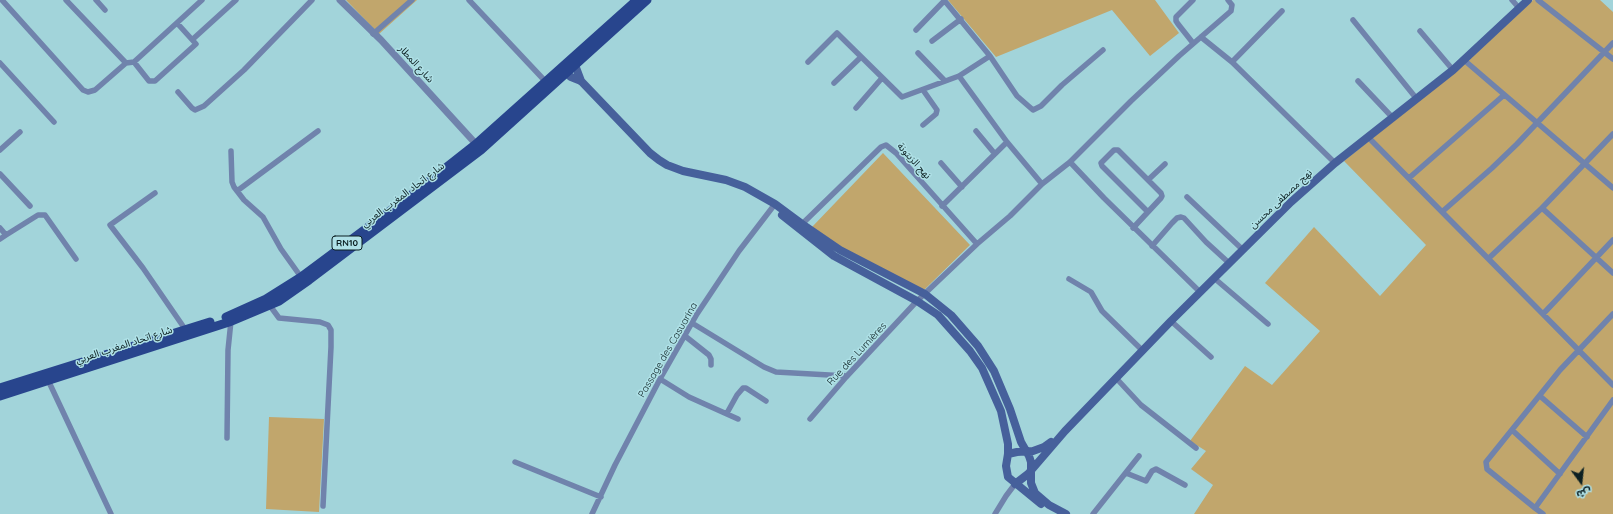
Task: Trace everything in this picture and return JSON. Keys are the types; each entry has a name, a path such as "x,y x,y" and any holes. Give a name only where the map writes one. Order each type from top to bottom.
{"main road":[{"name":"شارع اتحاد المغرب العربي","path":"0,388 267,302 279,302 481,150 637,0"},
{"name":"شارع اتحاد المغرب العربي","path":"572,62 647,0"},
{"name":"نهج مصطفى محسن","path":"1015,484 1030,471 1065,431 1171,321 1291,202 1335,163 1453,70 1528,0"},
{"path":"572,62 581,82"},
{"name":"شارع اتحاد المغرب العربي","path":"0,396 231,322 267,302 476,144 546,82 563,71"},
{"path":"563,71 581,82 659,160 667,165 683,171 735,182 772,204 834,256 917,301 938,315 970,351 982,368 1001,411 1007,433 1008,454 1006,473 1008,477 1046,508 1057,514"},
{"path":"800,227 840,250 924,294 951,315 978,346 989,362 1002,388 1021,442 1031,462 1031,482 1035,493 1049,505 1066,514"},
{"name":"نهج مصطفى محسن","path":"1026,451 1033,451 1044,447 1065,431"},
{"path":"1008,454 1026,451"}],"street":[{"path":"2,0 85,91 95,90 126,63 134,62 202,0"},
{"path":"66,0 126,63"},
{"path":"96,0 105,10"},
{"path":"193,39 236,0"},
{"path":"178,92 195,110 204,106 244,70 312,0"},
{"name":"شارع المطار","path":"340,0 373,34 381,40 476,144"},
{"path":"373,34 412,0"},
{"path":"469,0 546,82"},
{"path":"916,30 945,0 990,56 1018,96 1028,107 1034,110 1041,106 1062,85 1103,50"},
{"path":"1193,0 1176,17 1176,21 1193,44"},
{"name":"Rue des Lumières","path":"810,419 847,376 924,294 977,244 1010,216 1042,184 1070,162 1131,100 1231,11 1232,5 1228,0"},
{"path":"1512,0 1519,8"},
{"path":"1538,0 1613,59"},
{"path":"1232,62 1282,11"},
{"path":"932,42 960,20"},
{"path":"1353,20 1416,98"},
{"path":"134,62 149,81 155,81 196,44 177,23"},
{"path":"1420,31 1453,70"},
{"path":"808,62 837,32 902,98 960,76 990,56"},
{"path":"1201,38 1232,62 1335,163"},
{"path":"1443,211 1492,168 1538,123 1613,43"},
{"path":"918,53 945,81"},
{"path":"834,83 861,57"},
{"path":"1464,60 1613,188"},
{"path":"0,63 54,122"},
{"path":"960,76 1006,142 1042,184"},
{"path":"856,108 882,78"},
{"path":"1358,80 1392,117"},
{"path":"923,90 937,110 936,114 923,125"},
{"path":"1409,178 1504,95"},
{"path":"237,191 318,131"},
{"path":"976,131 995,154"},
{"path":"0,150 20,132"},
{"path":"1489,258 1542,208 1613,134"},
{"path":"1368,137 1443,211 1613,385"},
{"path":"942,206 1006,142"},
{"name":"نهج الزيتونة","path":"800,227 853,173 884,145 888,146 896,153 977,244"},
{"path":"1134,228 1161,198 1162,196 1118,150 1114,150 1101,163 1102,166 1148,212"},
{"path":"231,151 232,182 244,200 263,217 280,249 301,277"},
{"path":"1070,162 1134,228 1200,292"},
{"path":"941,163 962,187"},
{"path":"1148,180 1165,164"},
{"path":"0,174 30,206"},
{"path":"155,193 110,225 143,268 185,329"},
{"path":"1188,197 1242,249"},
{"name":"Passage des Casuarina","path":"592,514 615,465 660,379 692,324 739,251 772,204"},
{"path":"1542,208 1613,273"},
{"path":"0,239 38,215 45,215 76,259"},
{"path":"1152,246 1172,223 1177,218 1181,217 1184,218 1206,242 1229,263"},
{"path":"0,228 6,235"},
{"path":"1543,314 1613,240"},
{"path":"1214,278 1268,324"},
{"path":"1069,279 1091,292 1102,311 1142,351"},
{"path":"267,302 279,318 320,322 328,325 331,330 323,506"},
{"path":"1542,514 1487,469 1486,462 1578,350 1613,314"},
{"path":"1171,321 1211,357"},
{"path":"227,438 228,350 231,322"},
{"path":"692,324 776,372 847,376"},
{"path":"685,336 709,355 711,365"},
{"path":"1116,378 1141,406 1196,448"},
{"path":"660,379 689,397 738,419"},
{"path":"48,380 112,514"},
{"path":"727,413 737,395 743,388 746,388 766,401"},
{"path":"1540,396 1586,437"},
{"path":"1536,508 1613,400"},
{"path":"1512,430 1560,474"},
{"path":"1093,514 1139,456"},
{"path":"516,462 600,497 589,514"},
{"path":"1126,473 1146,481 1152,471 1156,469 1185,485"},
{"path":"995,514 1015,484"}],"shaded area":[{"path":"346,0 417,0 379,34"},
{"path":"948,0 1155,0 1179,33 1150,56 1112,10 996,57"},
{"path":"1533,0 1600,0 1613,12 1613,514 1194,514 1213,485 1191,469 1206,451 1190,441 1245,366 1272,385 1320,331 1265,283 1314,227 1380,296 1426,245 1344,161 1466,63"},
{"path":"883,153 970,245 924,290 852,254 812,227"},
{"path":"269,417 324,419 319,512 266,509"}]}
